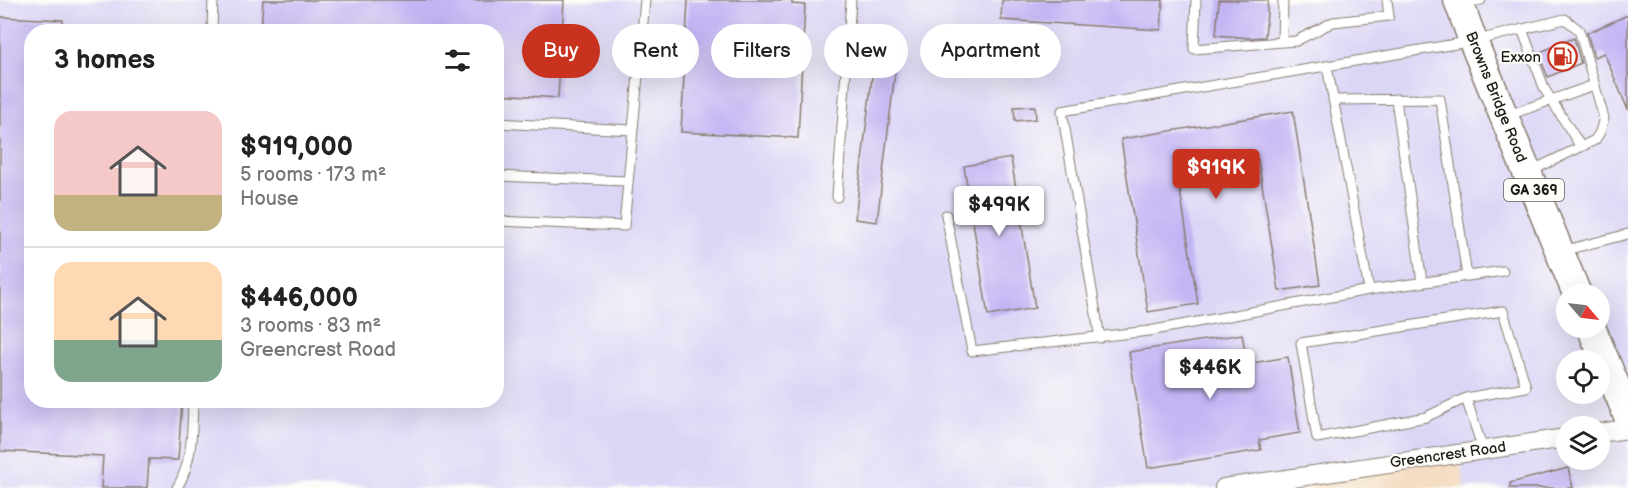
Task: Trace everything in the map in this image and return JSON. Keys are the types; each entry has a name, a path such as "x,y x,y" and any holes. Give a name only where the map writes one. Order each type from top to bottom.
{"main road":[{"name":"Browns Bridge Road","path":"1466,2 1473,41 1573,284"},
{"path":"1596,338 1628,416"}],"street":[{"path":"1610,431 1628,429"},
{"name":"Greencrest Road","path":"1224,488 1556,439"}],"lane":[{"path":"212,24 213,0"},
{"path":"504,221 624,226 645,0"},
{"path":"837,197 851,0"},
{"path":"1196,0 1194,49 1296,41 1333,22 1389,16 1388,0"},
{"path":"1282,42 1283,0"},
{"path":"1100,338 1062,111 1473,41 1565,19 1579,30 1604,118 1595,141 1527,173"},
{"path":"1522,29 1545,90 1581,147"},
{"path":"1327,66 1369,290"},
{"path":"1504,117 1594,85"},
{"path":"1396,99 1422,282"},
{"path":"1333,100 1440,99 1467,276"},
{"path":"504,123 632,130"},
{"path":"504,176 627,181"},
{"path":"946,215 972,351 1149,331 1369,290 1503,271"},
{"path":"1560,251 1628,234"},
{"path":"1503,311 1526,387 1466,398 1426,417 1317,438 1301,343 1503,311"},
{"path":"1466,398 1483,450"},
{"path":"177,488 187,470 191,450 193,408"}],"shaded area":[{"path":"0,0 1628,0 1628,488 1465,488 1460,459 1215,488 0,488"}],"building":[{"path":"263,0 564,0 563,24 522,24 522,78 559,78 558,98 504,95 504,24 262,24"},
{"path":"688,0 792,0 792,4 805,5 804,24 711,24 711,78 801,78 798,138 681,132 684,78 699,78 699,24 687,24"},
{"path":"1002,0 1163,0 1161,30 1001,20"},
{"path":"1219,0 1268,0 1265,37 1216,35"},
{"path":"1628,15 1628,110 1604,53 1594,57 1587,33"},
{"path":"0,17 63,20 63,24 24,24 24,408 181,408 178,460 149,459 147,488 101,488 103,456 0,451"},
{"name":"Exxon","path":"1574,38 1581,63 1548,77 1538,53"},
{"path":"872,78 894,78 877,222 855,219"},
{"path":"1035,106 1036,119 1015,121 1014,107"},
{"path":"1293,111 1320,285 1279,291 1258,159 1177,172 1198,304 1148,312 1121,139"},
{"path":"1011,158 1035,308 988,316 964,166"},
{"path":"1242,334 1247,364 1288,357 1300,433 1259,440 1261,450 1148,468 1129,352"},
{"path":"1568,470 1573,488 1510,488 1510,483"}],"place":[{"name":"Exxon","path":"1562,57"}]}
